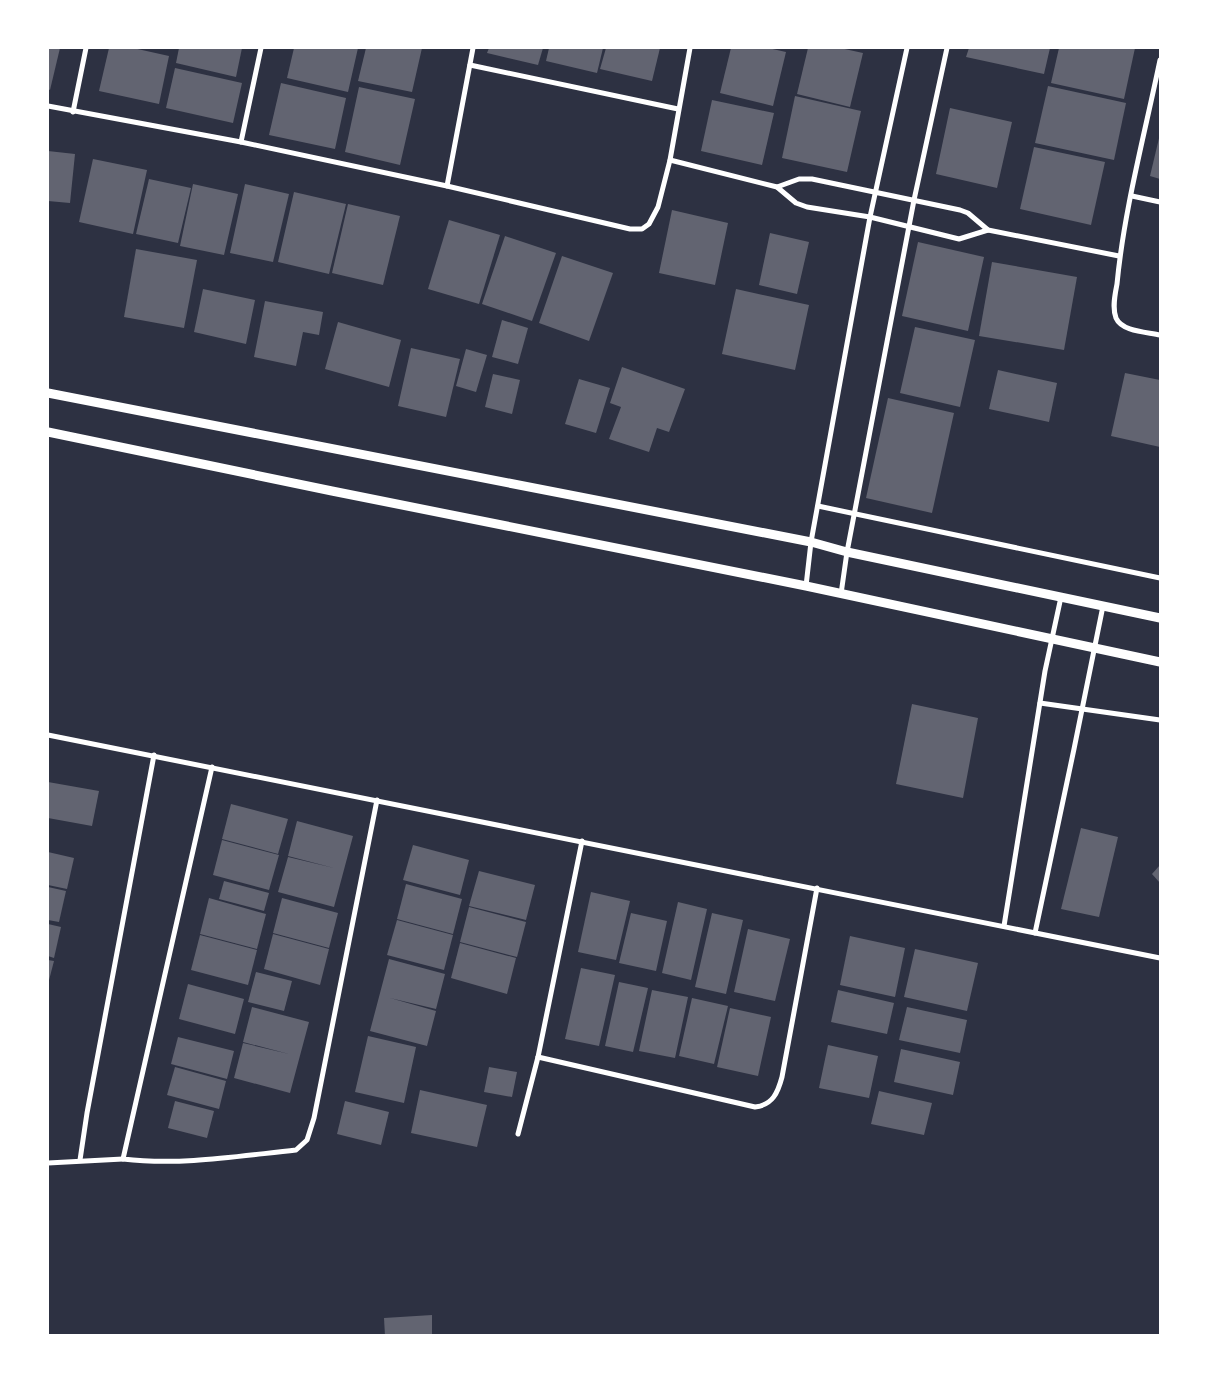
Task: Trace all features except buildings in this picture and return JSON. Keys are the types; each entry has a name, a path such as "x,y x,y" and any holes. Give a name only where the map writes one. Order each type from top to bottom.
{"street":[{"path":"73,112 86,48"},
{"path":"241,142 261,48"},
{"path":"447,186 473,48"},
{"path":"48,106 241,142 447,186 630,230 642,229 649,224 654,216 670,160 690,48"},
{"path":"806,586 811,542 870,217 907,48"},
{"path":"841,595 847,552 914,200 947,48"},
{"path":"1160,60 1119,256 1114,308 1116,318 1121,324 1131,329 1160,335"},
{"path":"470,65 678,109"},
{"path":"670,160 777,187 801,205 827,211 870,217 959,239 988,230"},
{"path":"777,187 806,178 877,192 964,211 988,230 1119,256"},
{"path":"1132,196 1160,202"},
{"path":"48,393 811,542 847,552 1160,618"},
{"path":"48,432 806,586 1160,662"},
{"path":"818,506 1160,578"},
{"path":"1004,926 1040,703 1061,597"},
{"path":"1034,933 1103,606"},
{"path":"1040,703 1160,720"},
{"path":"48,735 1160,958"},
{"path":"80,1160 87,1113 154,755"},
{"path":"123,1159 212,767"},
{"path":"48,1163 123,1159 177,1162 296,1150 307,1140 314,1118 377,800"},
{"path":"518,1134 538,1057 582,842"},
{"path":"538,1057 755,1107 764,1106 778,1089 782,1077 817,888"}]}
